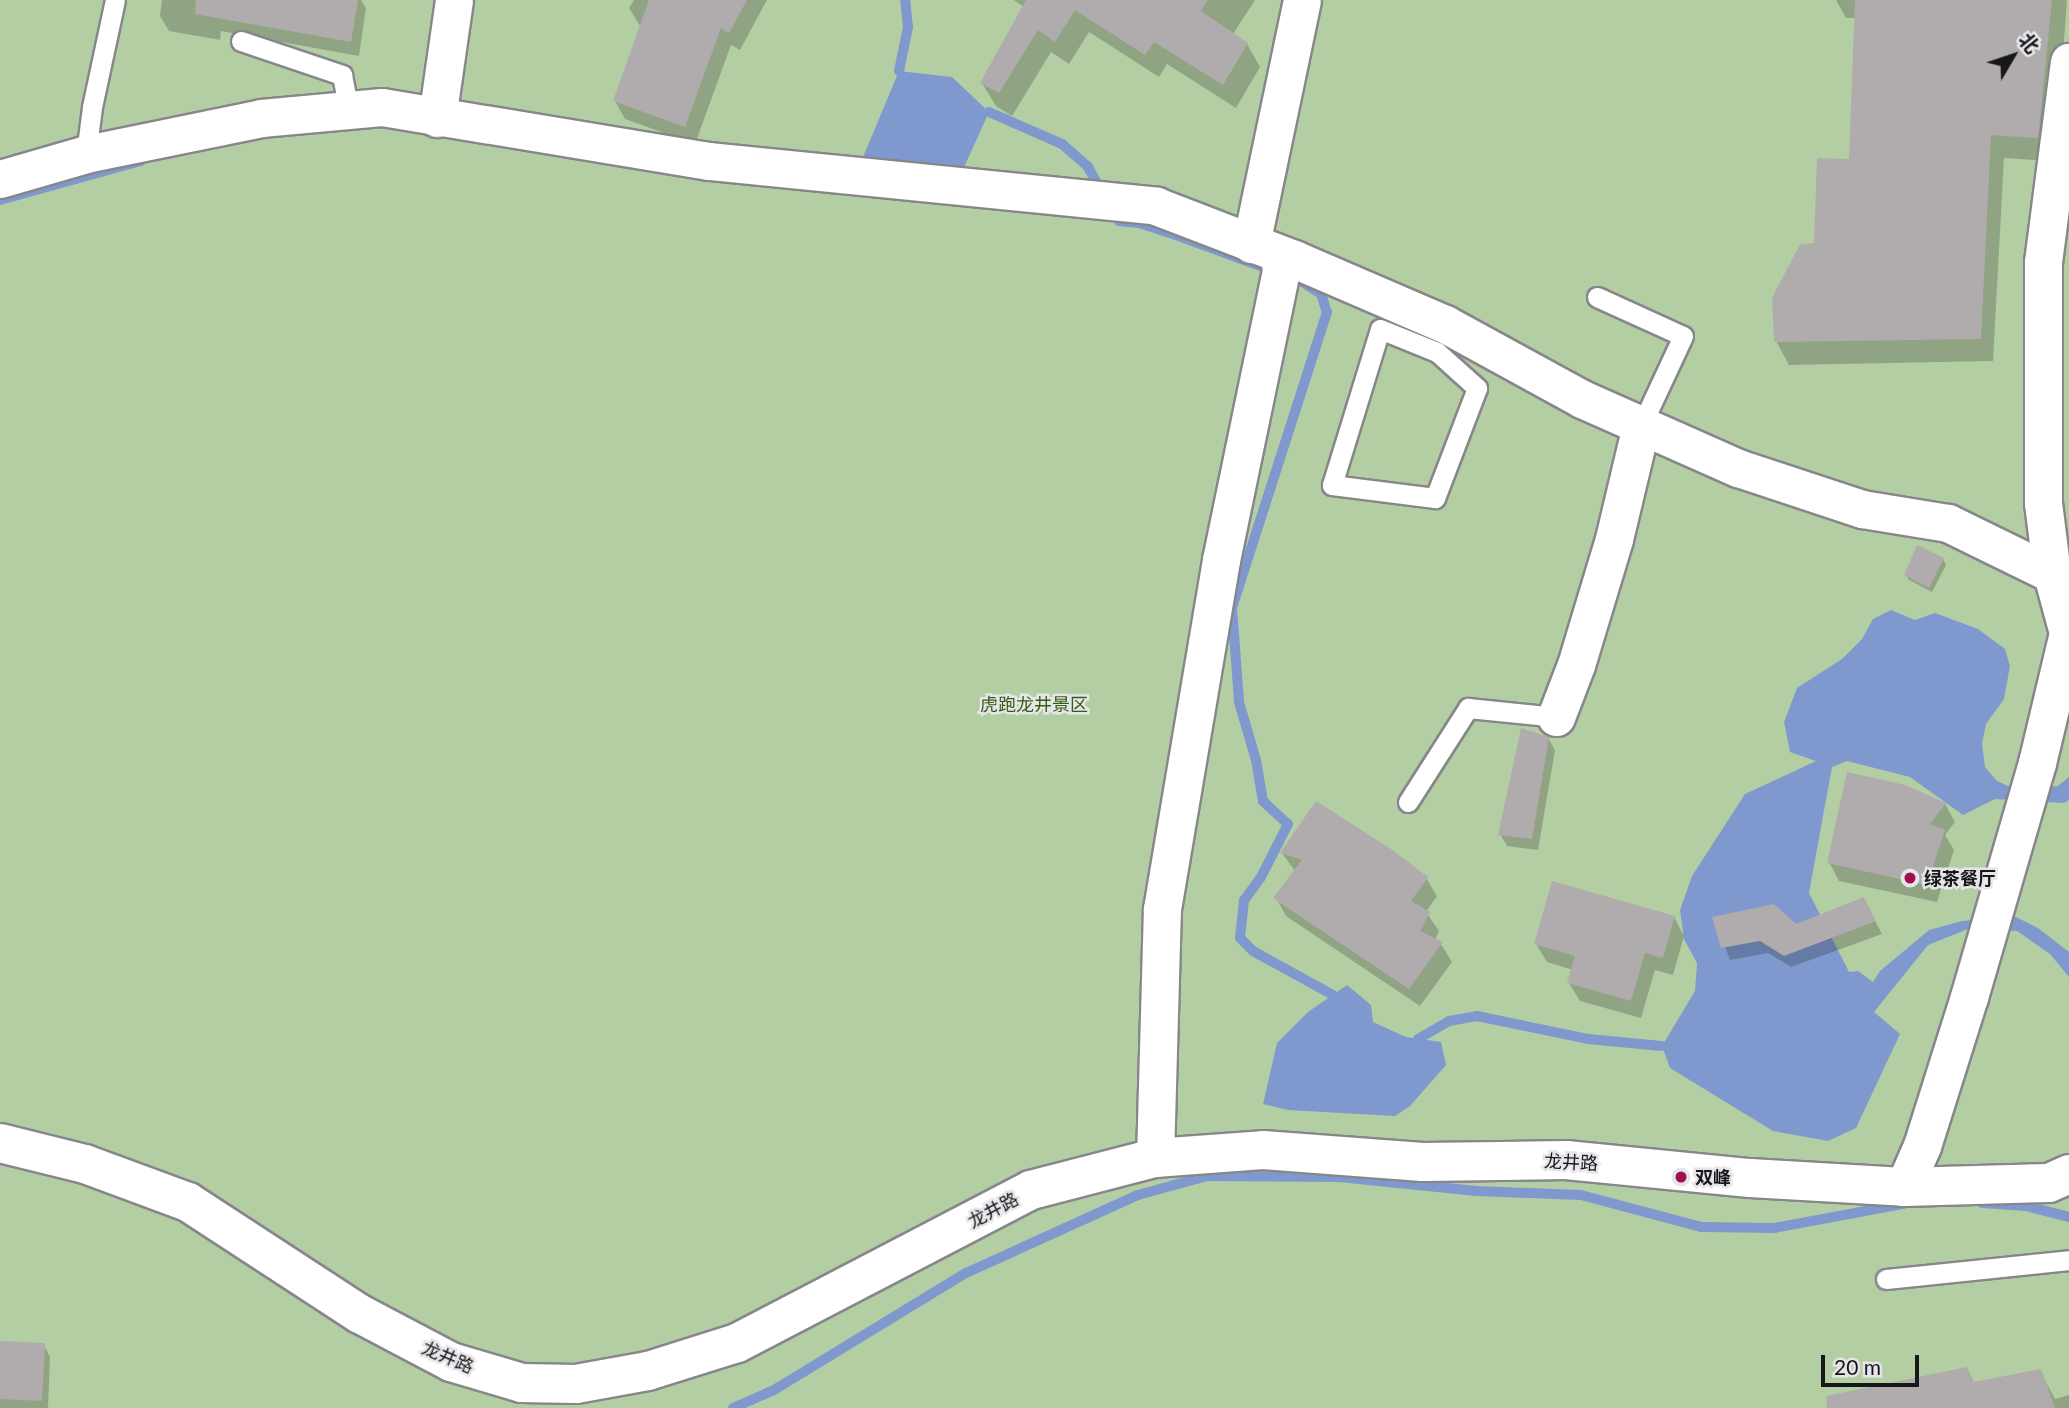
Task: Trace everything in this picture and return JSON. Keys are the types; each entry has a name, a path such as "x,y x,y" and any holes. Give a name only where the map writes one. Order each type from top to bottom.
{"street":[{"path":"437,118 454,0"},
{"path":"1155,1158 1162,909 1272,264 1302,0"},
{"path":"1904,1187 1922,1146 1969,997 2040,750 2068,633 2052,574 2043,503 2043,262 2069,62"},
{"path":"0,179 86,154 261,118 382,107 709,161 1156,206 1272,264 1738,468 1862,509 1948,523 2052,574"},
{"path":"1556,717 1576,665 1614,539 1642,426"},
{"name":"龙井路","path":"0,1143 85,1164 188,1202 360,1314 451,1362 522,1382 576,1384 648,1371 737,1343 1031,1190 1155,1158 1263,1150 1423,1162 1566,1160 1750,1178 1904,1187 2049,1183 2069,1174"}],"lane":[{"path":"86,154 92,107 115,0"},
{"path":"241,41 342,75 349,110"},
{"path":"1597,297 1683,336 1642,426"},
{"path":"1380,329 1441,338 1477,388 1435,498 1332,485 1380,329"},
{"path":"1408,802 1468,708 1556,717"},
{"path":"1886,1279 2069,1260"}],"green space":[{"name":"虎跑龙井景区","path":"0,0 2069,0 2069,1408 0,1408"}],"water":[{"path":"899,71 952,77 989,112 961,174 861,162"},
{"path":"1891,610 1915,620 1935,613 1978,629 2005,649 2010,666 2004,699 1986,724 1982,744 1985,767 1997,781 2017,790 2058,786 2069,777 2069,800 2064,803 1995,799 1963,815 1910,777 1847,761 1832,767 1809,893 1849,972 1858,971 1873,982 1880,971 1929,930 1962,921 2014,916 2038,928 2069,952 2069,977 2050,954 2017,931 1968,929 1928,945 1874,1012 1900,1034 1856,1128 1828,1141 1773,1131 1670,1068 1662,1046 1695,991 1697,963 1684,939 1680,910 1692,876 1745,794 1816,761 1790,752 1784,722 1797,688 1842,659 1862,639 1873,619"},
{"path":"1347,985 1371,1005 1373,1022 1406,1037 1441,1042 1446,1065 1410,1106 1395,1116 1288,1110 1263,1104 1277,1043 1308,1012"}],"building":[{"path":"196,0 358,0 351,42 195,14"},
{"path":"649,0 747,0 729,33 721,28 685,127 613,101"},
{"path":"1026,0 1208,0 1201,11 1248,43 1223,85 1154,42 1145,55 1075,10 1055,42 1038,30 999,93 980,83"},
{"path":"1855,0 2052,0 2038,138 1991,135 1981,339 1774,342 1772,298 1800,244 1814,243 1817,158 1849,159"},
{"path":"1917,545 1944,558 1929,588 1904,575"},
{"path":"1521,728 1549,737 1532,839 1498,835"},
{"path":"1847,772 1905,785 1946,803 1930,824 1945,830 1927,885 1827,863"},
{"path":"1316,801 1391,849 1428,877 1411,901 1430,912 1420,931 1443,942 1409,989 1273,898 1302,860 1280,853"},
{"path":"1552,881 1675,916 1663,958 1645,953 1631,1001 1567,983 1575,956 1534,944"},
{"path":"1864,897 1876,921 1784,956 1760,941 1721,948 1712,917 1774,904 1796,924"},
{"path":"0,1341 45,1343 42,1401 0,1399"},
{"path":"1967,1367 1974,1382 2041,1369 2055,1408 1827,1408 1826,1396"}],"waterway":[{"path":"899,71 908,27 905,0"},
{"path":"989,112 1062,144 1088,167 1102,192"},
{"path":"0,200 141,161"},
{"path":"1119,221 1139,223 1271,270"},
{"path":"1301,281 1321,294 1327,312 1232,608 1239,702 1256,760 1263,801 1288,824 1261,877 1244,900 1240,938 1253,951 1333,995"},
{"path":"1418,1039 1449,1021 1477,1016 1588,1039 1662,1046"},
{"path":"733,1408 774,1390 966,1273 1138,1195 1207,1176 1339,1177 1476,1191 1581,1195 1701,1227 1774,1228 1904,1204"},
{"path":"1982,1203 2026,1206 2069,1217"}],"place":[{"name":"绿茶餐厅","path":"1910,878"},
{"name":"双峰","path":"1681,1177"}]}
